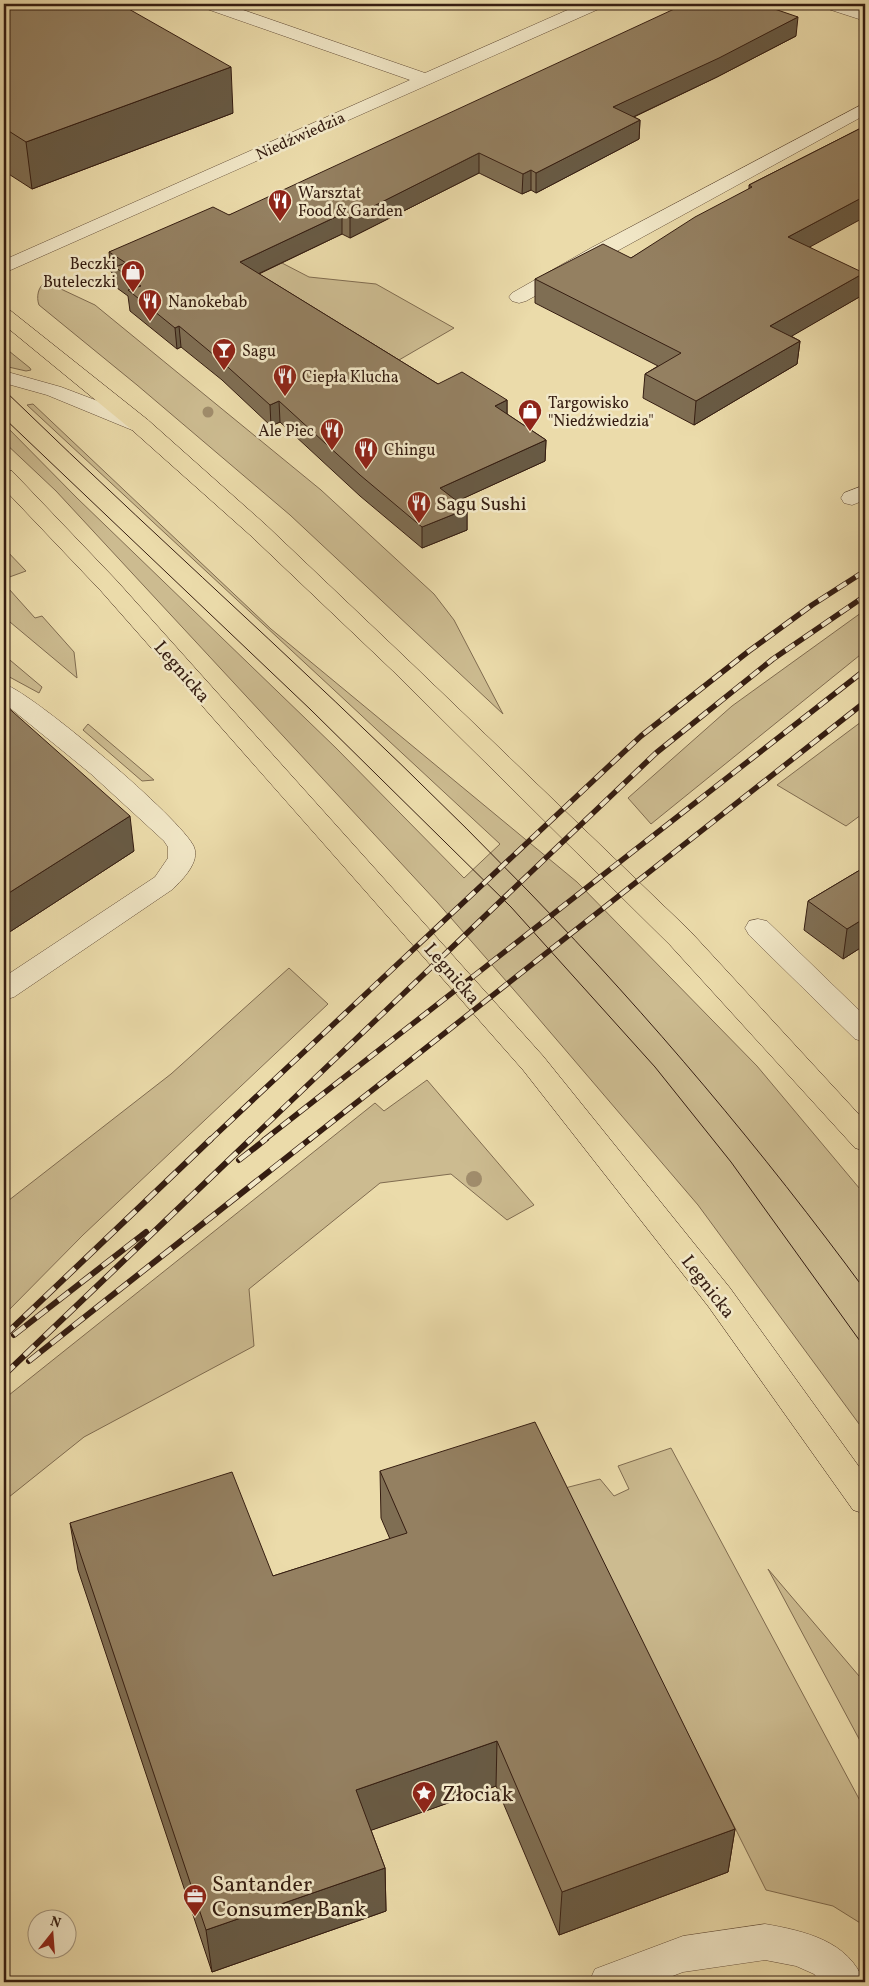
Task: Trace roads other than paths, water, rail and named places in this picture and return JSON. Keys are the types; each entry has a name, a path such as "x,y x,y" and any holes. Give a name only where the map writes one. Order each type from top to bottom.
{"main road":[{"path":"4,315 140,425 265,537 674,932 865,1140"},
{"name":"Legnicka","path":"4,476 109,586 533,1063 719,1297 865,1500"}],"street":[{"path":"210,4 426,79"},
{"name":"Niedźwiedzia","path":"4,267 595,4"},
{"path":"831,4 865,16"},
{"path":"519,297 598,252 865,108"},
{"path":"4,377 54,391 140,425"},
{"path":"4,692 45,722 159,820 179,841 182,855 177,869 164,883 4,990"},
{"path":"758,928 865,1032"},
{"path":"608,1982 683,1954 766,1942 799,1948 827,1961 846,1982"}],"tram line":[{"path":"4,390 401,764 575,940 662,1037 746,1136 865,1290"},
{"path":"4,418 311,710 511,907 655,1067 731,1162 865,1348"}],"railway":[{"path":"210,1140 641,736 749,651 812,605 865,571"},
{"path":"250,1140 656,753 773,659 865,596"},
{"path":"264,1140 865,670"},
{"path":"309,1140 865,702"},
{"path":"4,1336 211,1139"},
{"path":"4,1375 251,1139"},
{"path":"239,1160 266,1139"},
{"path":"29,1361 310,1139"},
{"path":"14,1335 146,1232"}],"place":[{"name":"Warsztat Food & Garden","path":"280,222"},
{"name":"Beczki Buteleczki","path":"133,293"},
{"name":"Nanokebab","path":"150,322"},
{"name":"Sagu","path":"224,371"},
{"name":"Ciepła Klucha","path":"285,397"},
{"name":"Targowisko \"Niedźwiedzia\"","path":"530,432"},
{"name":"Ale Piec","path":"332,451"},
{"name":"Chingu","path":"366,470"},
{"name":"Sagu Sushi","path":"419,524"},
{"name":"Złociak","path":"424,1814"},
{"name":"Santander Consumer Bank","path":"195,1917"}]}
